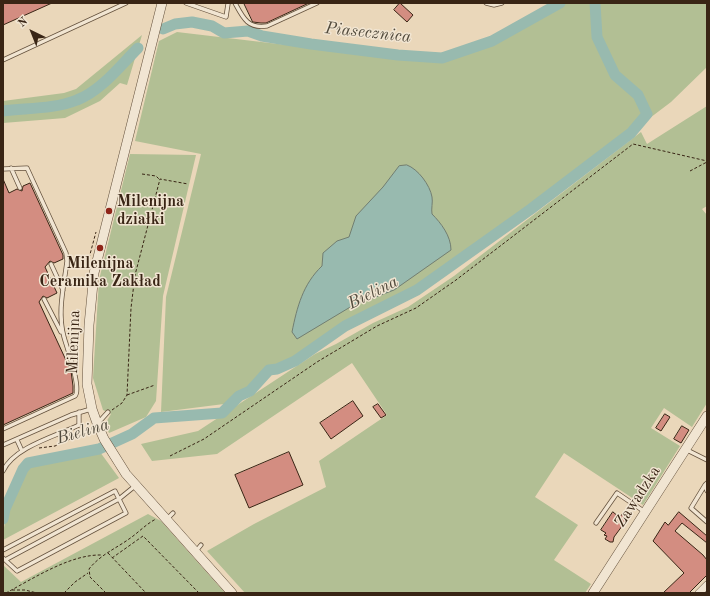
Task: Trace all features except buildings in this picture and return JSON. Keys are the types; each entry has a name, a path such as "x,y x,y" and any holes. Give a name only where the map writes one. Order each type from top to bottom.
{"street":[{"name":"Milenijna","path":"162,3 91,288 87,375 95,426 113,454 135,486 164,518 198,549 232,593"},
{"name":"Zawadzka","path":"593,593 646,513 707,416"},
{"path":"699,593 707,585"}],"lane":[{"path":"3,60 126,3"},
{"path":"186,3 226,17 228,4"},
{"path":"236,3 245,22 262,27 317,3"},
{"path":"486,3 494,5 502,3"},
{"path":"3,168 26,168 66,253 67,261 60,314 61,326 75,377 77,394 3,429"},
{"path":"11,168 20,188"},
{"path":"51,264 63,290"},
{"path":"44,299 65,341"},
{"path":"3,445 79,412 92,409"},
{"path":"3,471 11,458 22,451 79,425 79,412"},
{"path":"95,426 108,412"},
{"path":"17,440 22,451"},
{"path":"686,449 707,460"},
{"path":"706,484 707,491"},
{"path":"706,484 691,508 707,522"},
{"path":"3,550 115,491 119,499 126,513 17,571 4,559 119,499 135,486"},
{"path":"596,523 617,493 646,513"},
{"path":"164,518 173,512"}],"path":[{"path":"170,456 204,439 324,358 377,326 416,308 456,280 633,144 707,162"},
{"path":"690,171 707,162"},
{"path":"142,174 188,184"},
{"path":"108,412 122,403 127,395 131,308 135,275 160,179"},
{"path":"127,395 155,385"},
{"path":"39,448 55,446 95,426"},
{"path":"64,593 74,582 88,573 94,563 103,555 130,539 148,523 164,518"},
{"path":"112,558 143,536 199,593"},
{"path":"108,552 146,593"},
{"path":"6,593 72,559 91,555 103,555"},
{"path":"88,573 106,593"},
{"path":"11,590 25,590 37,593"}],"green space":[{"path":"562,3 707,3 707,67 671,102 531,208 416,288 344,325 224,404 161,412 166,297 201,154 135,141 159,41 177,32 388,57 442,59 492,42"},
{"path":"142,35 127,85 120,83 100,101 65,118 3,123 3,101 64,93 76,89"},
{"path":"707,106 707,206 702,209 707,215 707,403 692,427 664,408 651,428 680,446 643,505 564,453 535,497 578,525 554,560 591,584 585,593 245,593 207,551 254,524 326,487 319,461 387,415 352,363 217,454 152,461 141,444 198,431 315,354 373,323 408,307 454,276 641,132 647,144"},
{"path":"130,154 196,155 163,296 156,401 146,417 109,433 105,424 111,414 103,410 93,378 99,280"},
{"path":"100,452 119,478 3,540 5,522 10,504 25,470 29,465"},
{"path":"148,514 161,521 225,593 3,593 3,565 21,582"}],"water":[{"path":"407,165 423,178 429,188 432,199 432,214 447,235 451,245 451,250 394,290 352,306 297,339 292,332 296,314 305,288 315,273 322,266 323,253 337,241 349,237 356,216 383,187 399,166"}],"waterway":[{"name":"Piasecznica","path":"163,29 175,24 192,22 212,26 224,33 248,31 262,36 311,44 398,55 442,58 492,41 560,3"},
{"name":"Bielina","path":"3,519 5,509 23,469 28,463 99,449 132,434 154,418 222,413 239,396 250,391 269,370 277,369 295,361 345,326 417,290 531,209 631,133 647,114 638,95 615,75 597,37 595,3"},
{"name":"Piasecznica","path":"3,111 59,105 86,96 110,77 138,48"}],"place":[{"name":"Milenijna działki","path":"109,211"},
{"name":"Milenijna Ceramika Zakład","path":"100,248"}]}
